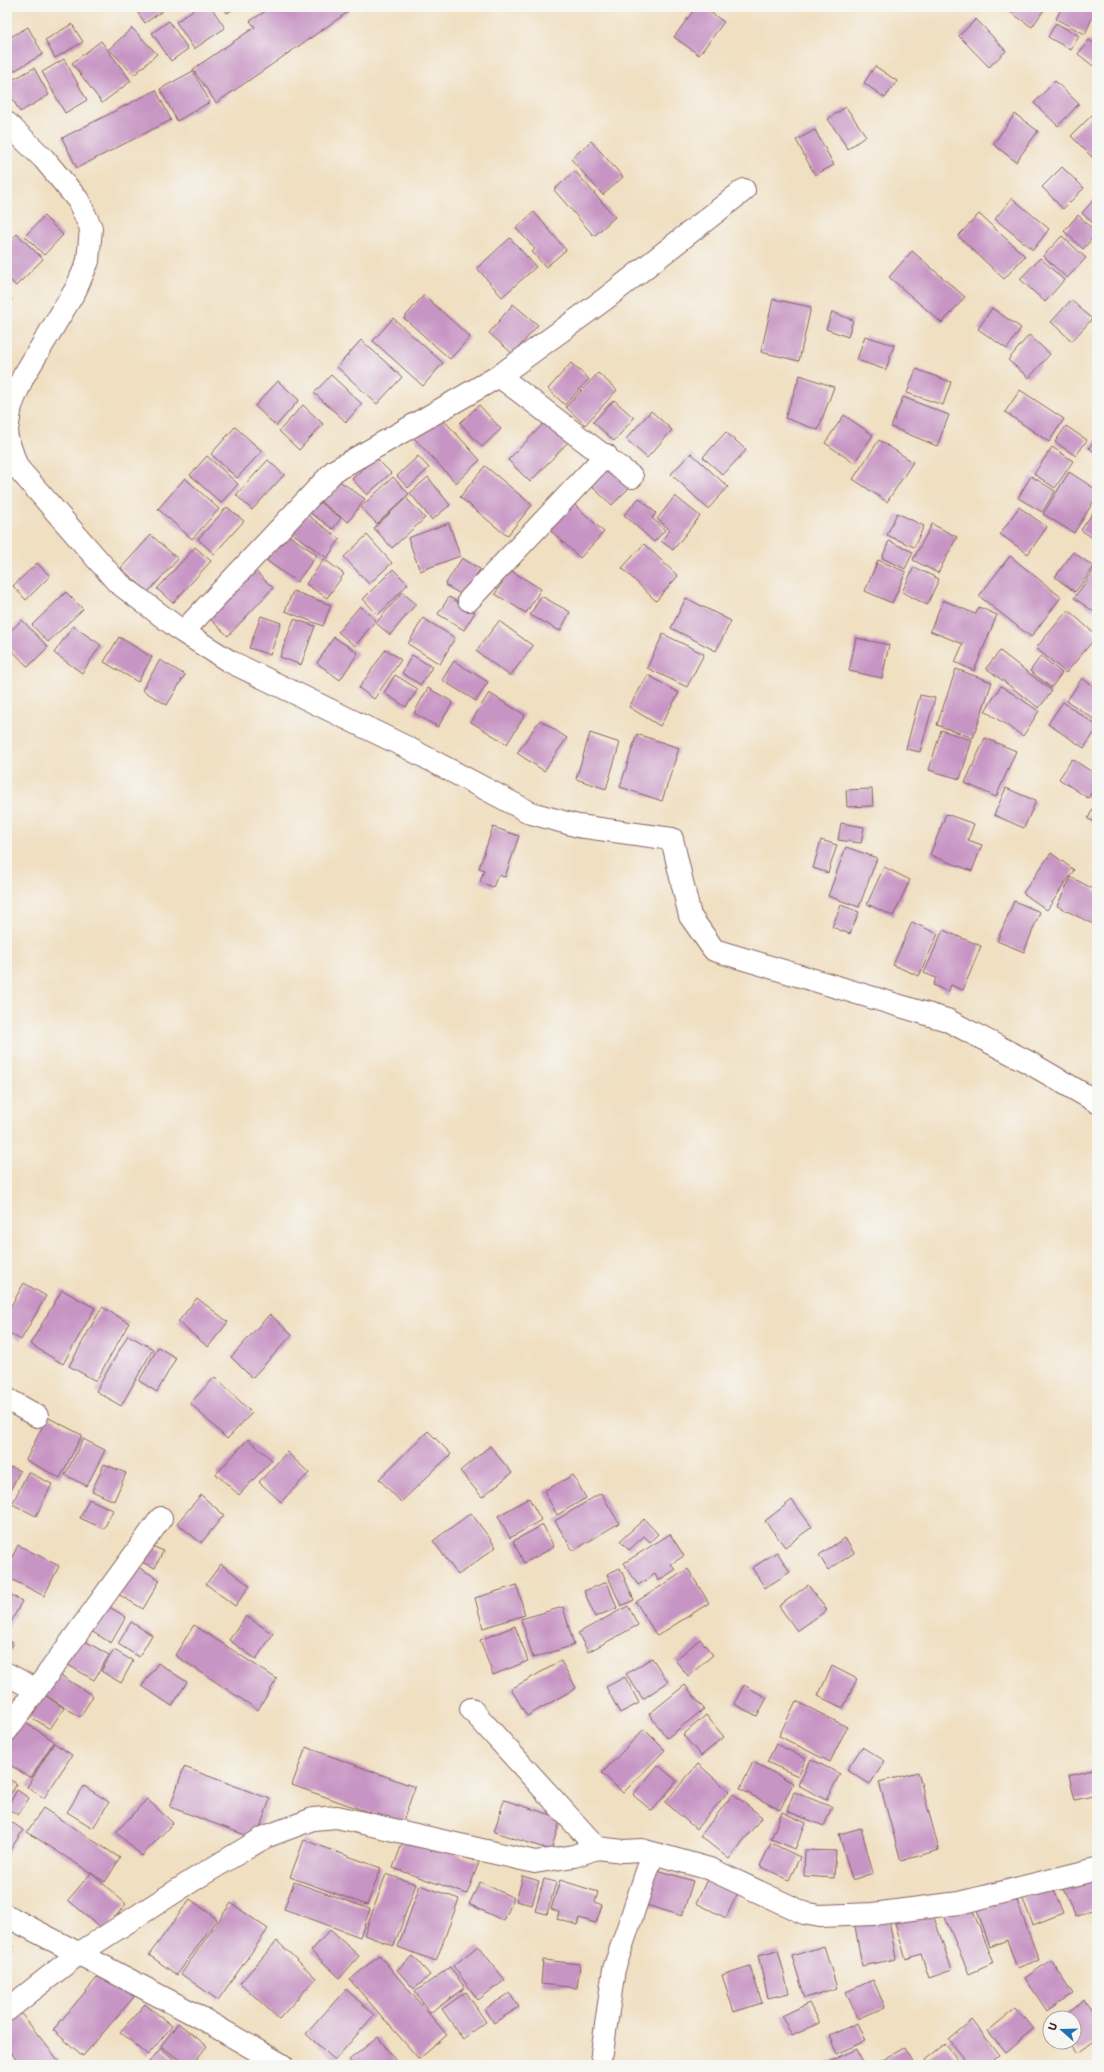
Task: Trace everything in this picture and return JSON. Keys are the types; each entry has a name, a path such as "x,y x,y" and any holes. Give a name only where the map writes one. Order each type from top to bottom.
{"street":[{"path":"7,123 44,159 78,200 91,228 88,261 76,289 23,377 11,406 7,430"},
{"path":"183,632 334,471 499,376 605,298 744,190"},
{"path":"499,376 606,455 632,477"},
{"path":"7,438 17,467 91,554 117,582 183,632 229,661 406,747 531,813 578,826 672,838 690,916 714,950 947,1020 1028,1062 1097,1102"},
{"path":"469,600 606,455"},
{"path":"7,1399 37,1416"},
{"path":"7,1730 161,1518"},
{"path":"7,1674 36,1690"},
{"path":"472,1709 597,1848"},
{"path":"7,2010 78,1954 198,1877 265,1837 313,1819 337,1817 535,1862 574,1856 597,1848 623,1851 642,1850 710,1869 797,1910 820,1916 873,1914 959,1903 1097,1869"},
{"path":"602,2052 614,1969 653,1853"},
{"path":"7,1916 194,2014 282,2065"}],"building":[{"path":"134,7 168,7 145,23"},
{"path":"197,7 211,7 225,28 194,49 176,22"},
{"path":"223,7 236,7 227,13"},
{"path":"263,7 344,7 348,12 216,103 193,69 255,27 250,21 266,11"},
{"path":"696,7 703,7 724,22 699,55 674,37"},
{"path":"1008,7 1046,7 1032,27 1006,9"},
{"path":"1062,7 1097,7 1085,34 1056,19"},
{"path":"976,19 1006,51 989,67 959,36"},
{"path":"169,21 188,49 171,61 152,33"},
{"path":"1056,23 1079,36 1071,50 1048,37"},
{"path":"72,24 83,42 55,58 45,40"},
{"path":"28,27 43,54 7,75 7,39"},
{"path":"132,28 157,54 134,75 109,49"},
{"path":"1089,40 1097,46 1097,69 1078,54"},
{"path":"101,41 131,81 102,103 72,63"},
{"path":"64,59 87,100 65,113 42,72"},
{"path":"875,66 897,81 885,98 864,83"},
{"path":"34,68 49,95 20,112 7,89 7,83"},
{"path":"193,71 210,102 177,121 160,89"},
{"path":"1055,81 1079,104 1058,126 1034,103"},
{"path":"156,90 171,120 77,168 62,138"},
{"path":"846,107 866,136 848,149 828,119"},
{"path":"1097,110 1097,162 1071,136"},
{"path":"1015,114 1038,131 1016,162 993,144"},
{"path":"815,130 834,165 815,175 796,140"},
{"path":"591,141 623,177 603,195 571,159"},
{"path":"1062,167 1084,188 1063,209 1042,187"},
{"path":"575,171 615,217 594,236 554,190"},
{"path":"1097,196 1097,227 1082,213"},
{"path":"1012,198 1049,229 1033,250 995,219"},
{"path":"534,212 566,250 546,267 532,252 535,249 516,228"},
{"path":"979,214 1025,256 1004,279 958,236"},
{"path":"1078,215 1097,233 1083,249 1064,231"},
{"path":"44,216 63,235 44,255 25,236"},
{"path":"17,234 43,259 16,286 7,277 7,244"},
{"path":"1062,236 1086,258 1067,278 1043,256"},
{"path":"510,238 536,267 502,297 477,268"},
{"path":"912,251 965,297 942,323 889,277"},
{"path":"1040,258 1064,280 1045,302 1020,279"},
{"path":"7,294 12,300 7,305"},
{"path":"424,295 470,337 450,359 404,318"},
{"path":"773,299 811,307 799,361 761,352"},
{"path":"1071,300 1092,319 1072,341 1051,322"},
{"path":"513,304 538,325 513,354 489,333"},
{"path":"992,308 1021,328 1007,349 978,329"},
{"path":"832,312 853,320 848,337 826,329"},
{"path":"393,318 443,363 423,386 373,341"},
{"path":"1029,335 1050,354 1029,378 1008,360"},
{"path":"865,336 894,345 886,370 857,360"},
{"path":"361,340 402,377 377,404 337,367"},
{"path":"571,363 589,379 565,405 548,389"},
{"path":"916,369 951,382 943,405 907,393"},
{"path":"598,373 617,390 585,425 566,407"},
{"path":"331,375 362,404 346,422 314,393"},
{"path":"800,375 834,387 818,430 785,418"},
{"path":"278,381 299,400 276,426 255,406"},
{"path":"1020,390 1064,419 1049,442 1005,412"},
{"path":"903,397 949,415 937,446 891,427"},
{"path":"614,400 634,418 614,441 593,422"},
{"path":"303,405 323,424 299,450 279,431"},
{"path":"479,405 501,429 482,447 460,423"},
{"path":"651,411 672,430 647,458 626,439"},
{"path":"439,415 480,460 456,483 414,438"},
{"path":"844,415 873,435 854,463 825,443"},
{"path":"547,420 569,441 530,482 508,460"},
{"path":"1066,426 1087,440 1076,456 1055,442"},
{"path":"235,427 262,451 237,478 211,454"},
{"path":"726,432 746,450 723,475 703,457"},
{"path":"1097,438 1097,454 1089,448"},
{"path":"879,440 913,462 887,502 853,479"},
{"path":"1052,447 1073,461 1055,488 1034,474"},
{"path":"691,453 728,487 708,509 671,474"},
{"path":"207,456 238,484 221,503 190,475"},
{"path":"418,456 429,468 408,488 397,476"},
{"path":"375,457 391,473 367,495 352,479"},
{"path":"268,460 284,475 252,510 236,495"},
{"path":"485,466 532,505 507,536 460,497"},
{"path":"610,466 631,486 612,505 591,486"},
{"path":"1069,472 1097,490 1097,496 1074,533 1043,514"},
{"path":"1031,476 1055,491 1042,512 1018,498"},
{"path":"334,477 365,499 348,522 318,500"},
{"path":"393,477 409,494 377,524 361,507"},
{"path":"428,477 450,505 432,520 410,493"},
{"path":"185,478 219,509 192,539 158,509"},
{"path":"675,496 700,516 673,550 661,541 670,530 657,519"},
{"path":"406,498 425,518 392,548 374,528"},
{"path":"639,498 656,513 652,518 665,530 654,542 624,515"},
{"path":"317,501 341,518 333,529 309,512"},
{"path":"573,503 604,532 580,558 549,529"},
{"path":"227,507 244,521 214,554 198,539"},
{"path":"1019,507 1047,527 1028,554 1000,534"},
{"path":"1097,507 1097,541 1081,530"},
{"path":"897,513 924,526 914,547 887,535"},
{"path":"306,514 340,539 327,558 292,533"},
{"path":"449,523 460,556 420,571 408,538"},
{"path":"932,524 957,537 938,573 913,560"},
{"path":"287,534 317,555 297,582 267,561"},
{"path":"151,535 178,559 148,592 121,568"},
{"path":"367,535 392,563 369,584 344,557"},
{"path":"889,541 913,552 905,569 882,558"},
{"path":"644,544 678,576 656,601 622,568"},
{"path":"195,547 211,561 173,603 157,589"},
{"path":"1073,552 1094,567 1075,592 1055,577"},
{"path":"1010,556 1061,597 1031,637 979,596"},
{"path":"462,558 480,569 464,596 445,585"},
{"path":"324,559 344,574 327,598 306,584"},
{"path":"878,560 906,572 892,603 865,591"},
{"path":"37,563 50,576 26,600 13,586"},
{"path":"1097,566 1097,606 1093,611 1074,598"},
{"path":"914,567 939,579 927,605 902,592"},
{"path":"252,568 273,588 228,636 207,616"},
{"path":"393,569 408,584 378,615 363,599"},
{"path":"510,570 541,589 526,613 495,594"},
{"path":"293,591 331,605 323,626 285,611"},
{"path":"66,592 83,609 48,642 32,625"},
{"path":"402,592 416,604 390,635 376,623"},
{"path":"541,596 570,612 560,631 530,615"},
{"path":"449,597 475,612 464,630 438,614"},
{"path":"686,598 731,621 716,651 671,628"},
{"path":"943,600 975,614 979,607 997,615 974,671 955,662 963,644 930,631"},
{"path":"360,606 376,620 355,646 338,632"},
{"path":"1068,610 1097,636 1066,673 1036,648"},
{"path":"261,616 281,623 270,655 249,648"},
{"path":"423,618 455,638 440,664 408,644"},
{"path":"294,619 315,626 301,665 280,657"},
{"path":"22,620 48,647 28,667 7,645 7,634"},
{"path":"499,621 533,646 510,676 476,651"},
{"path":"73,626 101,645 82,673 54,653"},
{"path":"663,634 704,654 687,687 647,668"},
{"path":"119,637 152,657 138,682 104,662"},
{"path":"334,637 358,653 340,680 317,663"},
{"path":"856,638 889,645 882,678 849,671"},
{"path":"386,649 401,660 374,699 359,688"},
{"path":"1000,651 1052,691 1039,708 986,668"},
{"path":"412,655 432,667 421,685 402,673"},
{"path":"1041,656 1062,673 1051,688 1030,671"},
{"path":"160,660 185,675 167,705 142,690"},
{"path":"454,661 488,682 476,701 442,680"},
{"path":"956,669 992,682 973,738 937,725"},
{"path":"395,675 418,689 406,707 384,693"},
{"path":"648,675 679,693 660,726 629,707"},
{"path":"1082,678 1097,689 1097,721 1067,701"},
{"path":"1001,686 1039,711 1023,736 985,711"},
{"path":"428,688 453,702 438,727 414,713"},
{"path":"489,693 525,715 507,744 471,722"},
{"path":"920,695 935,698 920,752 906,749"},
{"path":"1063,702 1097,726 1097,729 1084,748 1048,724"},
{"path":"540,720 567,738 544,771 517,753"},
{"path":"941,730 972,740 960,779 929,770"},
{"path":"590,733 620,743 606,789 576,779"},
{"path":"637,734 679,748 662,801 620,787"},
{"path":"985,738 1016,751 996,797 965,783"},
{"path":"1072,759 1097,775 1097,785 1088,798 1059,779"},
{"path":"1006,788 1036,801 1024,828 994,815"},
{"path":"872,789 873,806 847,807 846,790"},
{"path":"1093,808 1097,809 1097,823 1088,819"},
{"path":"946,814 974,824 968,840 982,845 972,871 930,855"},
{"path":"841,823 864,827 861,843 838,840"},
{"path":"493,827 519,836 505,877 498,875 493,887 480,882 484,870 479,868"},
{"path":"821,840 837,845 828,873 813,868"},
{"path":"846,847 877,858 859,907 828,896"},
{"path":"1051,853 1074,870 1047,910 1023,893"},
{"path":"884,867 910,880 893,916 867,904"},
{"path":"1071,877 1097,891 1097,926 1057,906"},
{"path":"1014,901 1040,912 1024,952 997,941"},
{"path":"841,905 859,912 850,934 832,927"},
{"path":"912,922 938,934 919,976 893,965"},
{"path":"943,930 981,946 963,990 951,985 948,992 933,985 936,978 924,973"},
{"path":"24,1283 46,1296 21,1340 7,1332 7,1313"},
{"path":"62,1290 95,1308 63,1364 30,1344"},
{"path":"197,1298 228,1322 208,1347 178,1322"},
{"path":"102,1307 129,1323 96,1381 69,1366"},
{"path":"270,1314 292,1335 252,1378 231,1357"},
{"path":"128,1335 153,1349 121,1406 96,1391"},
{"path":"158,1347 176,1358 157,1392 139,1381"},
{"path":"215,1377 252,1413 227,1439 190,1403"},
{"path":"47,1417 82,1435 60,1478 26,1460"},
{"path":"428,1431 451,1454 401,1502 379,1479"},
{"path":"83,1439 105,1450 87,1486 65,1475"},
{"path":"248,1439 272,1460 239,1495 216,1474"},
{"path":"490,1446 512,1473 482,1497 460,1471"},
{"path":"287,1452 309,1473 281,1502 259,1482"},
{"path":"104,1464 126,1473 114,1501 92,1491"},
{"path":"11,1467 20,1471 7,1497 7,1475"},
{"path":"28,1472 52,1484 36,1516 12,1504"},
{"path":"573,1475 586,1498 557,1515 544,1491"},
{"path":"601,1493 619,1523 573,1551 555,1521"},
{"path":"201,1495 224,1515 201,1543 177,1523"},
{"path":"529,1498 541,1520 510,1538 498,1516"},
{"path":"89,1499 113,1510 104,1529 80,1518"},
{"path":"792,1500 812,1527 785,1547 765,1521"},
{"path":"471,1513 496,1547 458,1575 433,1541"},
{"path":"644,1519 658,1534 650,1542 644,1536 629,1550 620,1541"},
{"path":"543,1525 554,1547 524,1563 513,1541"},
{"path":"670,1534 684,1556 671,1564 675,1570 658,1581 655,1574 638,1585 624,1563"},
{"path":"845,1538 854,1553 828,1570 819,1555"},
{"path":"144,1542 163,1551 155,1568 137,1560"},
{"path":"18,1545 59,1566 44,1596 7,1577 7,1568"},
{"path":"777,1552 790,1572 765,1588 752,1568"},
{"path":"221,1564 250,1586 235,1606 206,1584"},
{"path":"135,1565 160,1580 143,1609 118,1594"},
{"path":"620,1568 634,1600 621,1606 607,1574"},
{"path":"688,1569 709,1603 657,1636 636,1602"},
{"path":"607,1582 617,1608 595,1617 584,1591"},
{"path":"517,1585 525,1615 483,1628 475,1598"},
{"path":"808,1585 827,1610 797,1631 779,1606"},
{"path":"7,1593 22,1601 7,1630"},
{"path":"101,1602 126,1617 111,1643 86,1628"},
{"path":"628,1606 638,1625 588,1652 578,1633"},
{"path":"563,1607 574,1645 533,1658 521,1619"},
{"path":"246,1616 273,1634 256,1659 229,1640"},
{"path":"131,1622 152,1635 139,1657 118,1644"},
{"path":"194,1625 277,1679 258,1710 175,1655"},
{"path":"515,1626 528,1661 493,1675 480,1640"},
{"path":"78,1637 109,1655 94,1680 63,1662"},
{"path":"700,1639 713,1655 688,1676 675,1660"},
{"path":"7,1640 13,1644 7,1655"},
{"path":"114,1650 133,1661 121,1683 101,1671"},
{"path":"652,1658 668,1682 643,1699 626,1674"},
{"path":"561,1661 576,1688 527,1716 511,1689"},
{"path":"158,1663 187,1682 172,1706 142,1686"},
{"path":"832,1666 857,1679 843,1708 818,1696"},
{"path":"54,1671 93,1696 80,1717 41,1692"},
{"path":"625,1677 639,1703 620,1713 606,1687"},
{"path":"685,1685 704,1709 667,1738 649,1714"},
{"path":"744,1685 767,1698 757,1716 734,1704"},
{"path":"37,1691 64,1708 50,1729 23,1712"},
{"path":"796,1701 847,1727 830,1762 779,1736"},
{"path":"706,1715 724,1737 701,1756 683,1735"},
{"path":"18,1718 54,1741 31,1778 7,1763 7,1735"},
{"path":"644,1729 665,1750 623,1793 602,1773"},
{"path":"54,1743 72,1755 44,1798 27,1787"},
{"path":"776,1744 806,1759 798,1776 767,1762"},
{"path":"306,1747 415,1787 402,1824 292,1785"},
{"path":"862,1747 885,1761 870,1784 847,1770"},
{"path":"811,1759 840,1774 826,1800 798,1785"},
{"path":"753,1762 793,1783 780,1810 740,1789"},
{"path":"698,1764 729,1791 696,1829 665,1802"},
{"path":"658,1765 677,1781 652,1811 633,1795"},
{"path":"184,1767 270,1799 256,1839 170,1807"},
{"path":"1095,1769 1097,1795 1075,1800 1069,1776"},
{"path":"918,1772 939,1850 901,1861 879,1782"},
{"path":"7,1778 17,1784 7,1799"},
{"path":"84,1786 109,1802 93,1828 67,1812"},
{"path":"17,1790 29,1798 18,1815 7,1808"},
{"path":"794,1792 832,1807 824,1826 787,1811"},
{"path":"733,1794 762,1817 729,1859 700,1836"},
{"path":"147,1799 173,1823 142,1856 116,1832"},
{"path":"504,1800 561,1818 551,1850 494,1832"},
{"path":"43,1808 120,1858 105,1882 27,1832"},
{"path":"782,1812 806,1823 795,1849 771,1839"},
{"path":"7,1819 23,1830 7,1855"},
{"path":"861,1828 873,1873 852,1880 839,1834"},
{"path":"405,1836 479,1862 467,1894 393,1868"},
{"path":"304,1840 381,1868 367,1905 290,1877"},
{"path":"771,1843 800,1857 789,1880 760,1866"},
{"path":"805,1850 836,1851 834,1878 804,1876"},
{"path":"651,1868 693,1881 682,1916 640,1903"},
{"path":"91,1873 126,1904 104,1930 68,1900"},
{"path":"710,1873 740,1888 726,1918 696,1903"},
{"path":"1092,1873 1097,1883 1097,1908 1076,1917 1062,1887"},
{"path":"386,1874 416,1884 394,1946 364,1935"},
{"path":"523,1876 539,1881 532,1905 516,1901"},
{"path":"544,1879 556,1882 547,1914 535,1911"},
{"path":"560,1880 598,1892 595,1902 602,1905 596,1923 579,1918 577,1925 557,1919 559,1912 551,1909"},
{"path":"294,1882 370,1909 360,1937 284,1909"},
{"path":"480,1882 514,1898 504,1921 469,1904"},
{"path":"420,1885 459,1899 436,1961 398,1947"},
{"path":"1052,1885 1063,1913 1033,1925 1022,1897"},
{"path":"1015,1896 1039,1960 1017,1968 1007,1940 990,1947 977,1910"},
{"path":"190,1899 217,1919 177,1975 149,1955"},
{"path":"969,1902 994,1963 969,1974 943,1913"},
{"path":"231,1903 268,1929 218,2000 181,1974"},
{"path":"931,1909 952,1970 929,1978 921,1954 906,1959 894,1920"},
{"path":"889,1919 896,1959 862,1966 855,1926"},
{"path":"330,1930 359,1956 340,1978 311,1951"},
{"path":"7,1940 13,1947 7,1952"},
{"path":"277,1941 316,1978 279,2019 240,1983"},
{"path":"478,1946 505,1980 478,2000 453,1966"},
{"path":"824,1946 837,1988 805,1998 792,1956"},
{"path":"778,1950 789,1993 768,1998 758,1955"},
{"path":"379,1955 447,2035 419,2059 350,1980"},
{"path":"413,1956 430,1975 414,1989 397,1970"},
{"path":"543,1960 580,1964 577,1988 541,1984"},
{"path":"1051,1960 1073,1994 1046,2010 1025,1978"},
{"path":"750,1966 762,2003 734,2012 722,1975"},
{"path":"450,1967 465,1988 430,2013 415,1992"},
{"path":"103,1971 134,1997 83,2056 53,2030"},
{"path":"873,1980 885,2007 858,2019 846,1992"},
{"path":"346,1989 374,2015 335,2060 306,2034"},
{"path":"466,1992 486,2022 463,2039 442,2009"},
{"path":"510,1993 519,2007 494,2023 485,2009"},
{"path":"1084,2000 1097,2018 1097,2039 1078,2053 1076,2050 1082,2050 1082,2010 1071,2010"},
{"path":"809,2003 819,2023 792,2036 782,2016"},
{"path":"145,2004 172,2026 148,2055 120,2032"},
{"path":"1097,2004 1097,2014 1092,2008"},
{"path":"1016,2008 1033,2029 1005,2052 988,2031"},
{"path":"19,2011 62,2065 21,2065 7,2048 7,2021"},
{"path":"972,2020 999,2055 987,2065 969,2065 949,2039"},
{"path":"178,2023 207,2046 192,2065 186,2065 161,2046"},
{"path":"857,2023 865,2041 837,2054 829,2036"},
{"path":"378,2037 399,2065 353,2065 349,2060"},
{"path":"945,2044 962,2065 927,2065 924,2061"},
{"path":"161,2048 180,2065 151,2065 149,2062"},
{"path":"904,2048 914,2065 874,2065"},
{"path":"857,2049 864,2065 830,2065 829,2062"}]}
